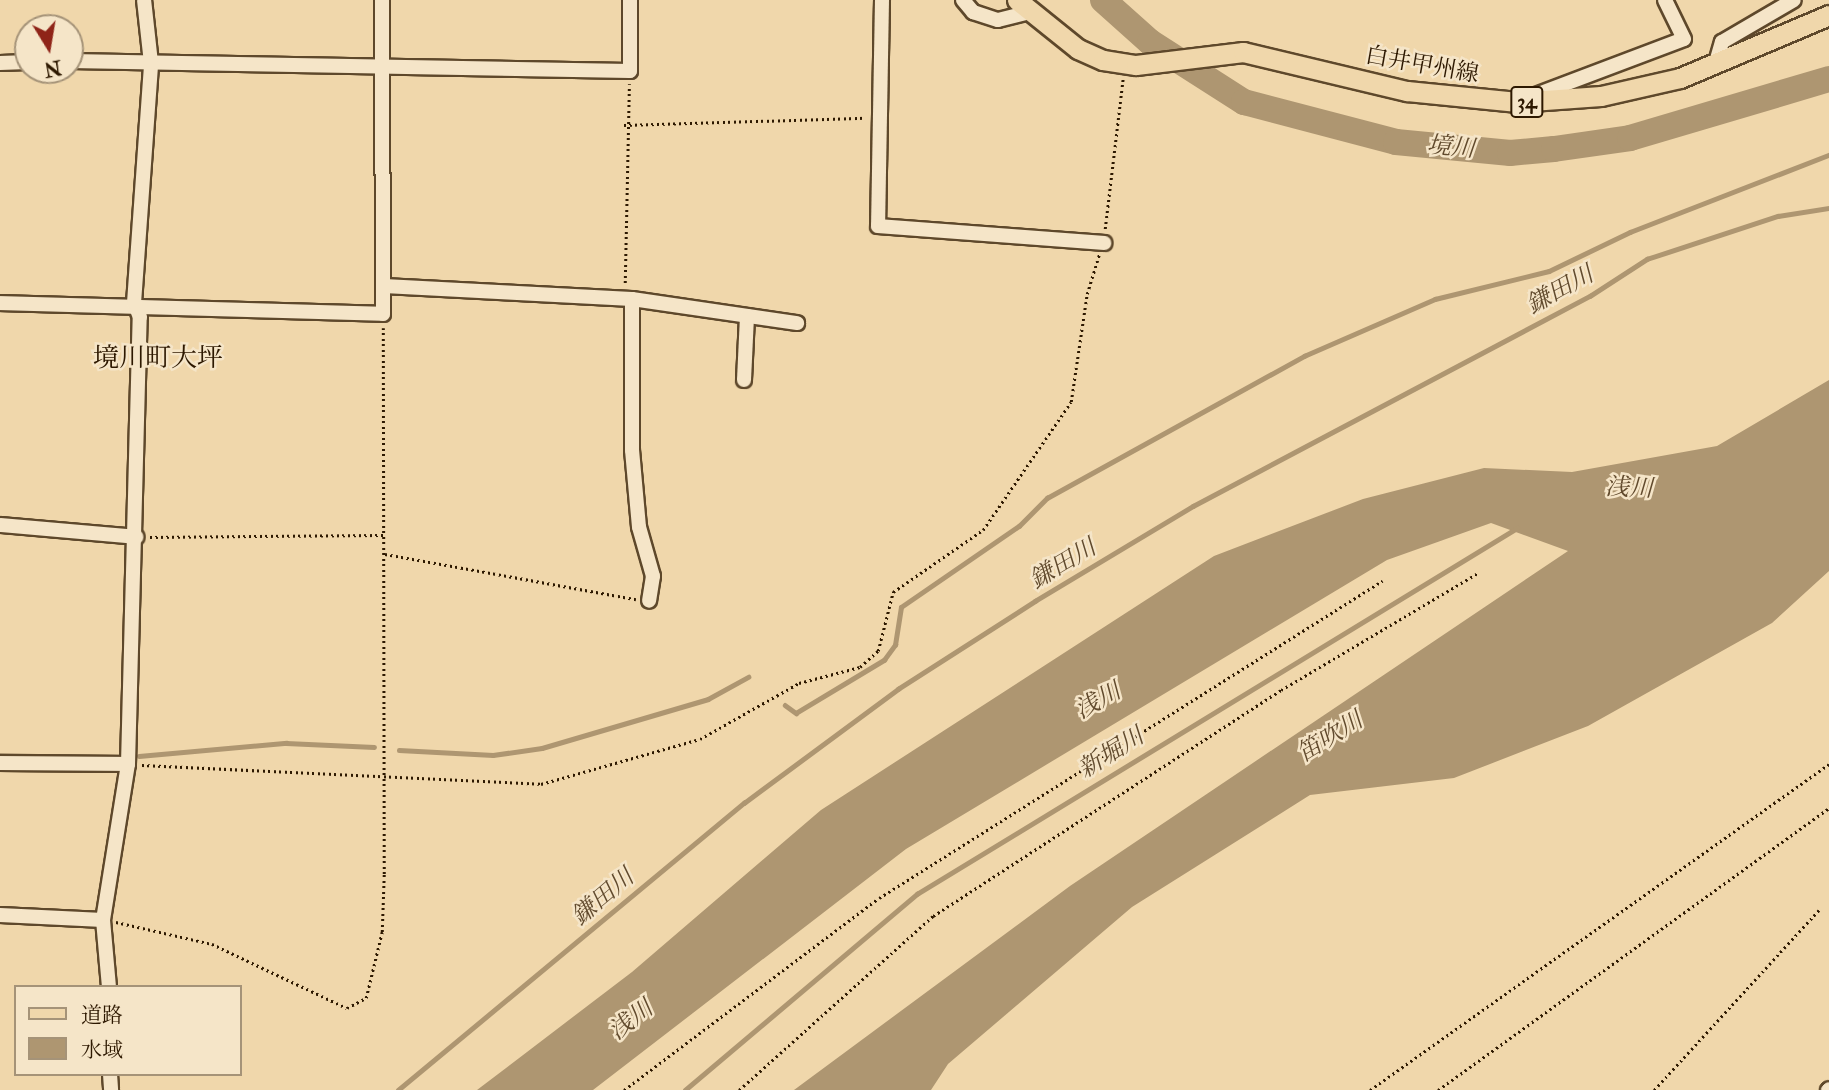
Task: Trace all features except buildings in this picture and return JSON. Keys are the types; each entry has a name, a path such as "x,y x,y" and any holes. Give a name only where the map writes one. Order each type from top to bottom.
{"main road":[{"name":"白井甲州線","path":"1023,6 1078,49 1129,64 1215,52 1278,57 1461,100 1517,102 1601,96 1715,66 1829,15"}],"street":[{"path":"109,985 103,920 128,764 140,317 134,303 151,63 144,0"},
{"path":"0,303 134,303 383,314 379,71 382,0"},
{"path":"84,61 297,62 379,71 511,65 630,71 629,0"},
{"path":"882,0 883,118 878,226 1104,243"},
{"path":"963,0 972,12 998,20 1023,6"},
{"path":"1517,102 1684,39 1665,0"},
{"path":"1715,66 1722,42 1794,0"},
{"path":"384,286 632,299 797,323"},
{"path":"632,299 632,450 639,527 653,576 649,601"},
{"path":"744,380 747,316"},
{"path":"0,525 136,537"},
{"path":"0,763 128,764"},
{"path":"0,915 103,920"}],"path":[{"path":"128,764 385,771 541,783 700,739 799,682 860,667 878,651 893,592 983,530 1006,505 1071,402 1087,294 1104,243 1129,64"},
{"path":"630,71 624,125 625,287 632,299"},
{"path":"624,125 883,118"},
{"path":"103,920 190,936 347,1008 366,998 382,933 385,771 383,314"},
{"path":"136,537 384,535"},
{"path":"384,554 649,601"},
{"path":"739,1090 933,916 1281,690 1478,573"},
{"path":"624,1090 879,898 1382,581"},
{"path":"1370,1090 1829,764"},
{"path":"1438,1090 1829,808"},
{"path":"1654,1090 1819,910"}],"water":[{"path":"1829,380 1829,571 1772,623 1588,726 1454,778 1310,795 1132,907 948,1064 931,1090 794,1090 1070,886 1568,551 1491,523 1387,560 906,849 593,1090 477,1090 632,972 821,810 1214,556 1363,499 1484,468 1572,472 1717,446"}],"waterway":[{"name":"境川","path":"1103,0 1150,42 1244,102 1396,142 1510,153 1630,138 1829,79"},
{"path":"785,705 796,713 884,660 895,645 901,607 1019,526 1047,498 1304,356 1435,299 1549,271 1630,232 1829,155"},
{"name":"鎌田川","path":"398,1090 744,803 898,689 1035,601 1193,506 1590,296 1647,259 1778,216 1829,208"},
{"name":"新堀川","path":"685,1090 917,894 1517,528"},
{"path":"399,750 493,755 542,748 708,699 748,677"},
{"path":"139,756 286,743 374,747"},
{"path":"0,755 76,757"}],"district":[{"name":"境川町大坪","path":"158,359"}],"water label":[{"name":"浅川","path":"1629,488"},
{"name":"浅川","path":"1098,701"},
{"name":"笛吹川","path":"1330,737"},
{"name":"浅川","path":"631,1020"}]}
